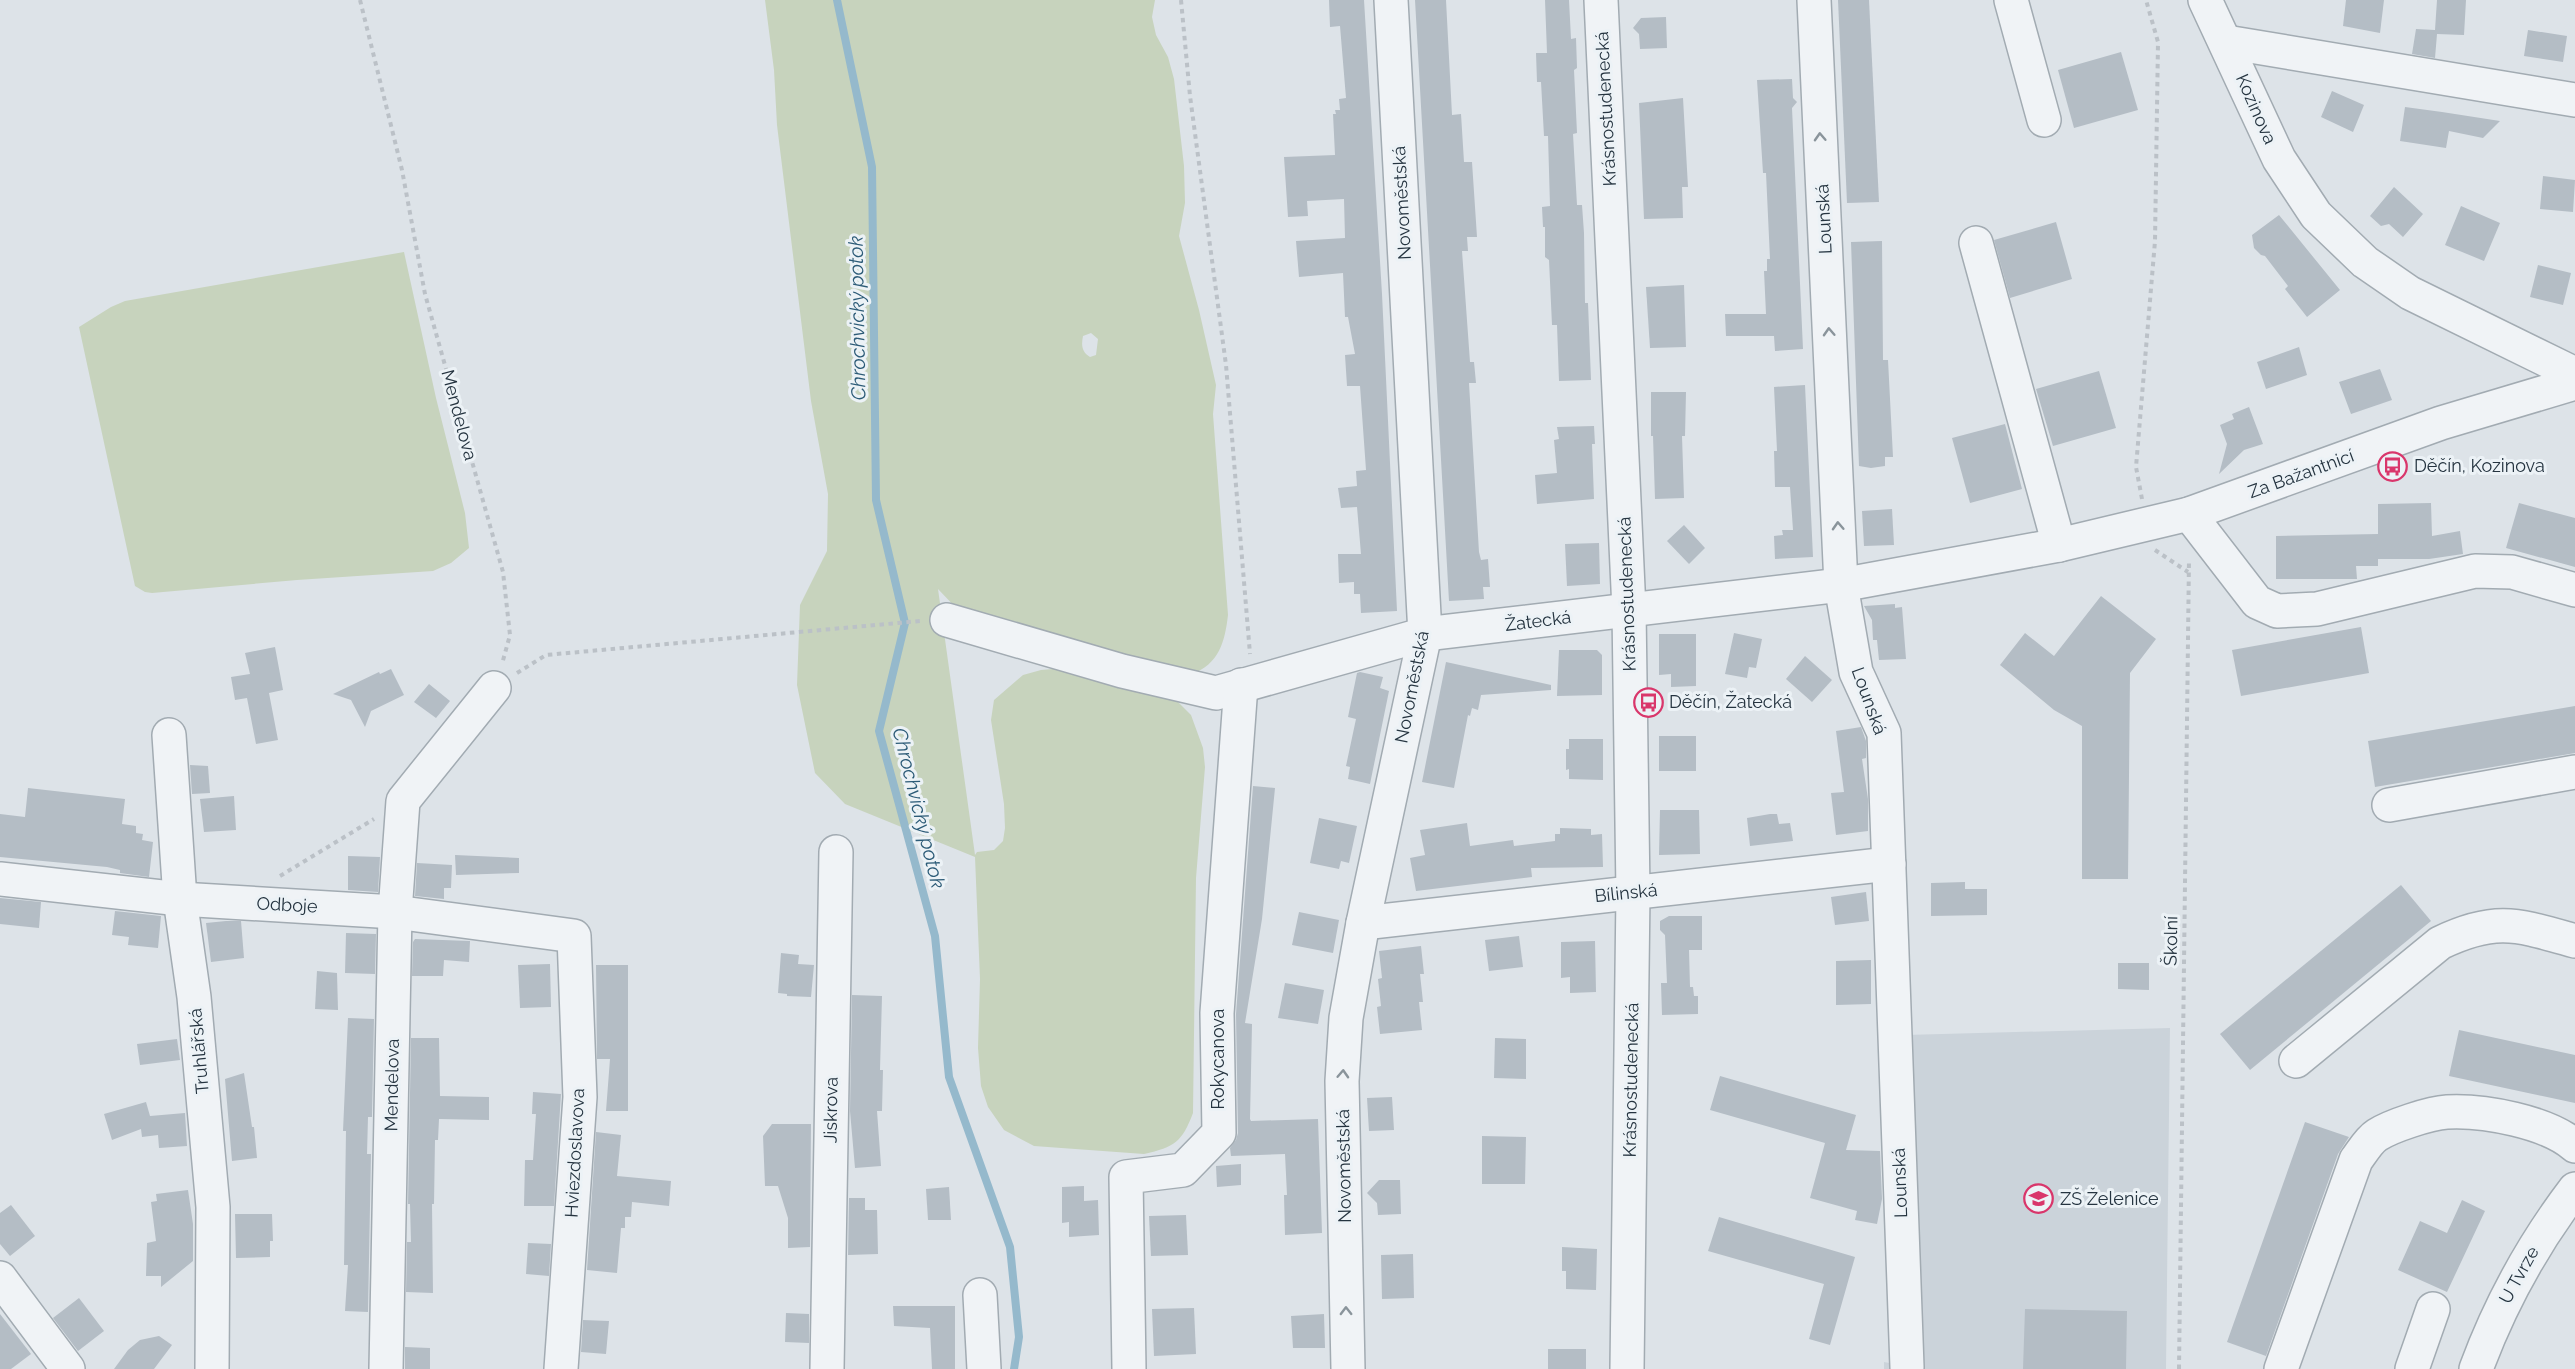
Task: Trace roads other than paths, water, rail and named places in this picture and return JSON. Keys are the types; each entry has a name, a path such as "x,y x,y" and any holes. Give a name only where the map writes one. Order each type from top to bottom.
{"street":[{"name":"Novoměstská","path":"1348,1369 1342,1081 1346,1018 1363,923 1425,634 1391,0"},
{"name":"Krásnostudenecká","path":"1601,0 1629,610 1633,893 1628,1369"},
{"name":"Lounská","path":"1814,0 1841,585 1856,672 1884,732 1907,1367"},
{"path":"2011,0 2044,120"},
{"path":"2205,0 2226,42"},
{"name":"Kozinova","path":"2226,42 2575,100"},
{"name":"Kozinova","path":"2226,42 2279,159 2316,215 2366,262 2410,293 2575,374"},
{"path":"1976,243 2059,545"},
{"name":"Za Bažantnicí","path":"1841,585 2059,545 2189,514 2441,423 2575,383"},
{"path":"2189,514 2257,602 2277,611 2317,609 2475,571 2512,572 2575,590"},
{"name":"Žatecká","path":"934,621 1122,671 1216,693 1425,634 1841,585"},
{"name":"Rokycanova","path":"1129,1369 1126,1177 1183,1170 1219,1133 1217,1013 1241,685"},
{"name":"Mendelova","path":"386,1369 395,912 403,801 494,688"},
{"name":"Truhlářská","path":"169,735 180,899 194,997 213,1207 212,1369"},
{"path":"2389,805 2575,772"},
{"name":"Jiskrova","path":"827,1369 836,852"},
{"name":"Bílinská","path":"1363,923 1889,864"},
{"name":"Odboje","path":"0,879 180,899 395,912 574,936"},
{"path":"2296,1061 2440,944 2466,931 2504,924 2575,941"},
{"name":"Hviezdoslavova","path":"561,1369 580,1097 574,936"},
{"path":"2281,1369 2356,1160 2376,1136 2412,1121 2446,1112 2498,1116 2563,1136 2575,1146"},
{"name":"U Tvrze","path":"2476,1369 2504,1302 2545,1229 2575,1189"},
{"path":"0,1278 68,1369"},
{"path":"980,1295 984,1369"},
{"path":"2412,1369 2433,1309"}],"waterway":[{"name":"Chrochvický potok","path":"837,0 872,167 876,500 905,623 879,731 935,936 949,1077 1010,1247 1019,1337 1014,1369"}],"place":[{"name":"Děčín, Kozinova","path":"2393,466"},
{"name":"Děčín, Žatecká","path":"1648,702"},
{"name":"ZŠ Želenice","path":"2039,1199"}]}
